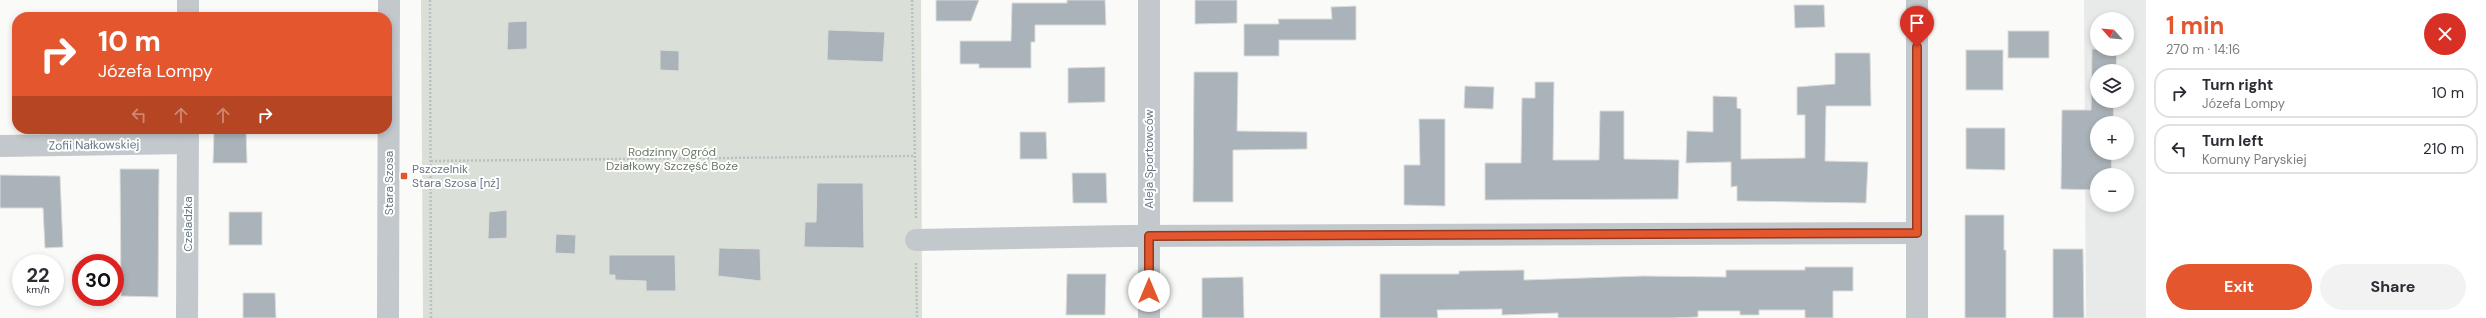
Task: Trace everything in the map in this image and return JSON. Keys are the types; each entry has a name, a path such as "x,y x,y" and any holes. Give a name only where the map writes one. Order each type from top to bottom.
{"street":[{"path":"188,0 188,12"},
{"name":"Stara Szosa","path":"389,0 389,12"},
{"name":"Aleja Sportowców","path":"1149,0 1149,318"},
{"path":"1917,0 1918,318"},
{"name":"Stara Szosa","path":"388,318 389,134"},
{"name":"Zofii Nałkowskiej","path":"0,146 188,136"},
{"name":"Czeladzka","path":"188,136 188,318"},
{"path":"916,240 1149,236 1917,233"}],"path":[{"path":"430,0 431,318"},
{"path":"912,0 916,318"},
{"path":"431,161 915,156"}],"shaded area":[{"path":"2084,0 2146,0 2146,318 2086,318"}],"green space":[{"name":"Rodzinny Ogród Działkowy Szczęść Boże","path":"421,0 921,0 922,318 423,318"}],"building":[{"path":"936,0 979,0 971,21 936,21"},
{"path":"1067,0 1105,0 1106,25 1035,25 1035,42 1031,42 1031,68 979,68 979,64 960,64 960,41 1011,41 1012,3 1067,3"},
{"path":"1195,0 1237,0 1237,23 1195,24"},
{"path":"1794,5 1824,5 1825,27 1795,28"},
{"path":"1356,6 1356,40 1279,40 1279,56 1244,56 1244,24 1279,24 1278,19 1332,19 1331,7"},
{"path":"527,21 527,49 507,50 508,22"},
{"path":"828,30 885,32 883,62 827,60"},
{"path":"2008,31 2049,31 2049,58 2008,58"},
{"path":"660,50 679,51 679,71 660,70"},
{"path":"1966,50 2003,50 2003,90 1966,90"},
{"path":"1835,53 1870,53 1871,106 1826,106 1825,161 1868,162 1866,203 1737,201 1737,186 1731,187 1731,162 1686,163 1687,131 1713,132 1713,96 1737,97 1737,108 1741,109 1741,159 1805,158 1805,115 1797,115 1797,87 1835,84"},
{"path":"2092,56 2117,56 2116,64 2092,64"},
{"path":"1105,67 1105,102 1068,103 1068,68"},
{"path":"1194,72 1238,72 1237,131 1307,132 1307,149 1233,150 1233,202 1193,202"},
{"path":"1535,82 1554,82 1553,160 1599,160 1600,111 1624,111 1624,159 1679,160 1678,199 1485,200 1485,163 1521,163 1522,98 1535,98"},
{"path":"1465,86 1494,87 1493,109 1464,108"},
{"path":"2091,108 2114,108 2113,116 2090,116 2090,160 2112,160 2111,168 2090,168 2090,190 2061,189 2062,110 2091,110"},
{"path":"1419,119 1445,119 1445,206 1404,205 1404,165 1420,165"},
{"path":"1966,128 2005,128 2005,170 1966,169"},
{"path":"1020,132 1046,132 1047,159 1020,159"},
{"path":"214,134 246,134 247,163 213,163"},
{"path":"120,169 159,169 158,297 124,296 124,254 121,254"},
{"path":"1072,173 1106,173 1107,203 1073,203"},
{"path":"0,175 60,176 63,247 45,248 43,208 0,208"},
{"path":"817,183 863,183 864,248 804,247 805,222 816,222"},
{"path":"507,210 507,238 488,239 489,212"},
{"path":"229,212 262,212 262,245 229,245"},
{"path":"1965,215 2004,215 2004,250 2006,250 2006,318 1965,318"},
{"path":"556,234 576,235 575,254 555,253"},
{"path":"719,248 760,249 761,281 718,276"},
{"path":"2053,249 2083,249 2084,318 2053,318"},
{"path":"609,255 675,255 676,291 646,291 646,281 615,280 615,275 609,275"},
{"path":"1805,267 1853,267 1853,291 1833,291 1833,318 1805,318 1805,310 1759,310 1759,315 1740,315 1740,311 1698,311 1698,317 1558,318 1558,313 1502,315 1502,309 1437,310 1438,318 1380,318 1380,274 1459,274 1459,271 1524,270 1524,280 1643,276 1726,277 1726,270 1805,270"},
{"path":"1067,274 1106,274 1105,315 1066,315"},
{"path":"1243,277 1244,318 1202,318 1202,278"},
{"path":"243,293 275,293 276,318 243,318"}],"place":[{"name":"Pszczelnik Stara Szosa [nż]","path":"404,176"}],"route":[{"path":"1149,291 1149,236 1917,233 1917,47"}]}
